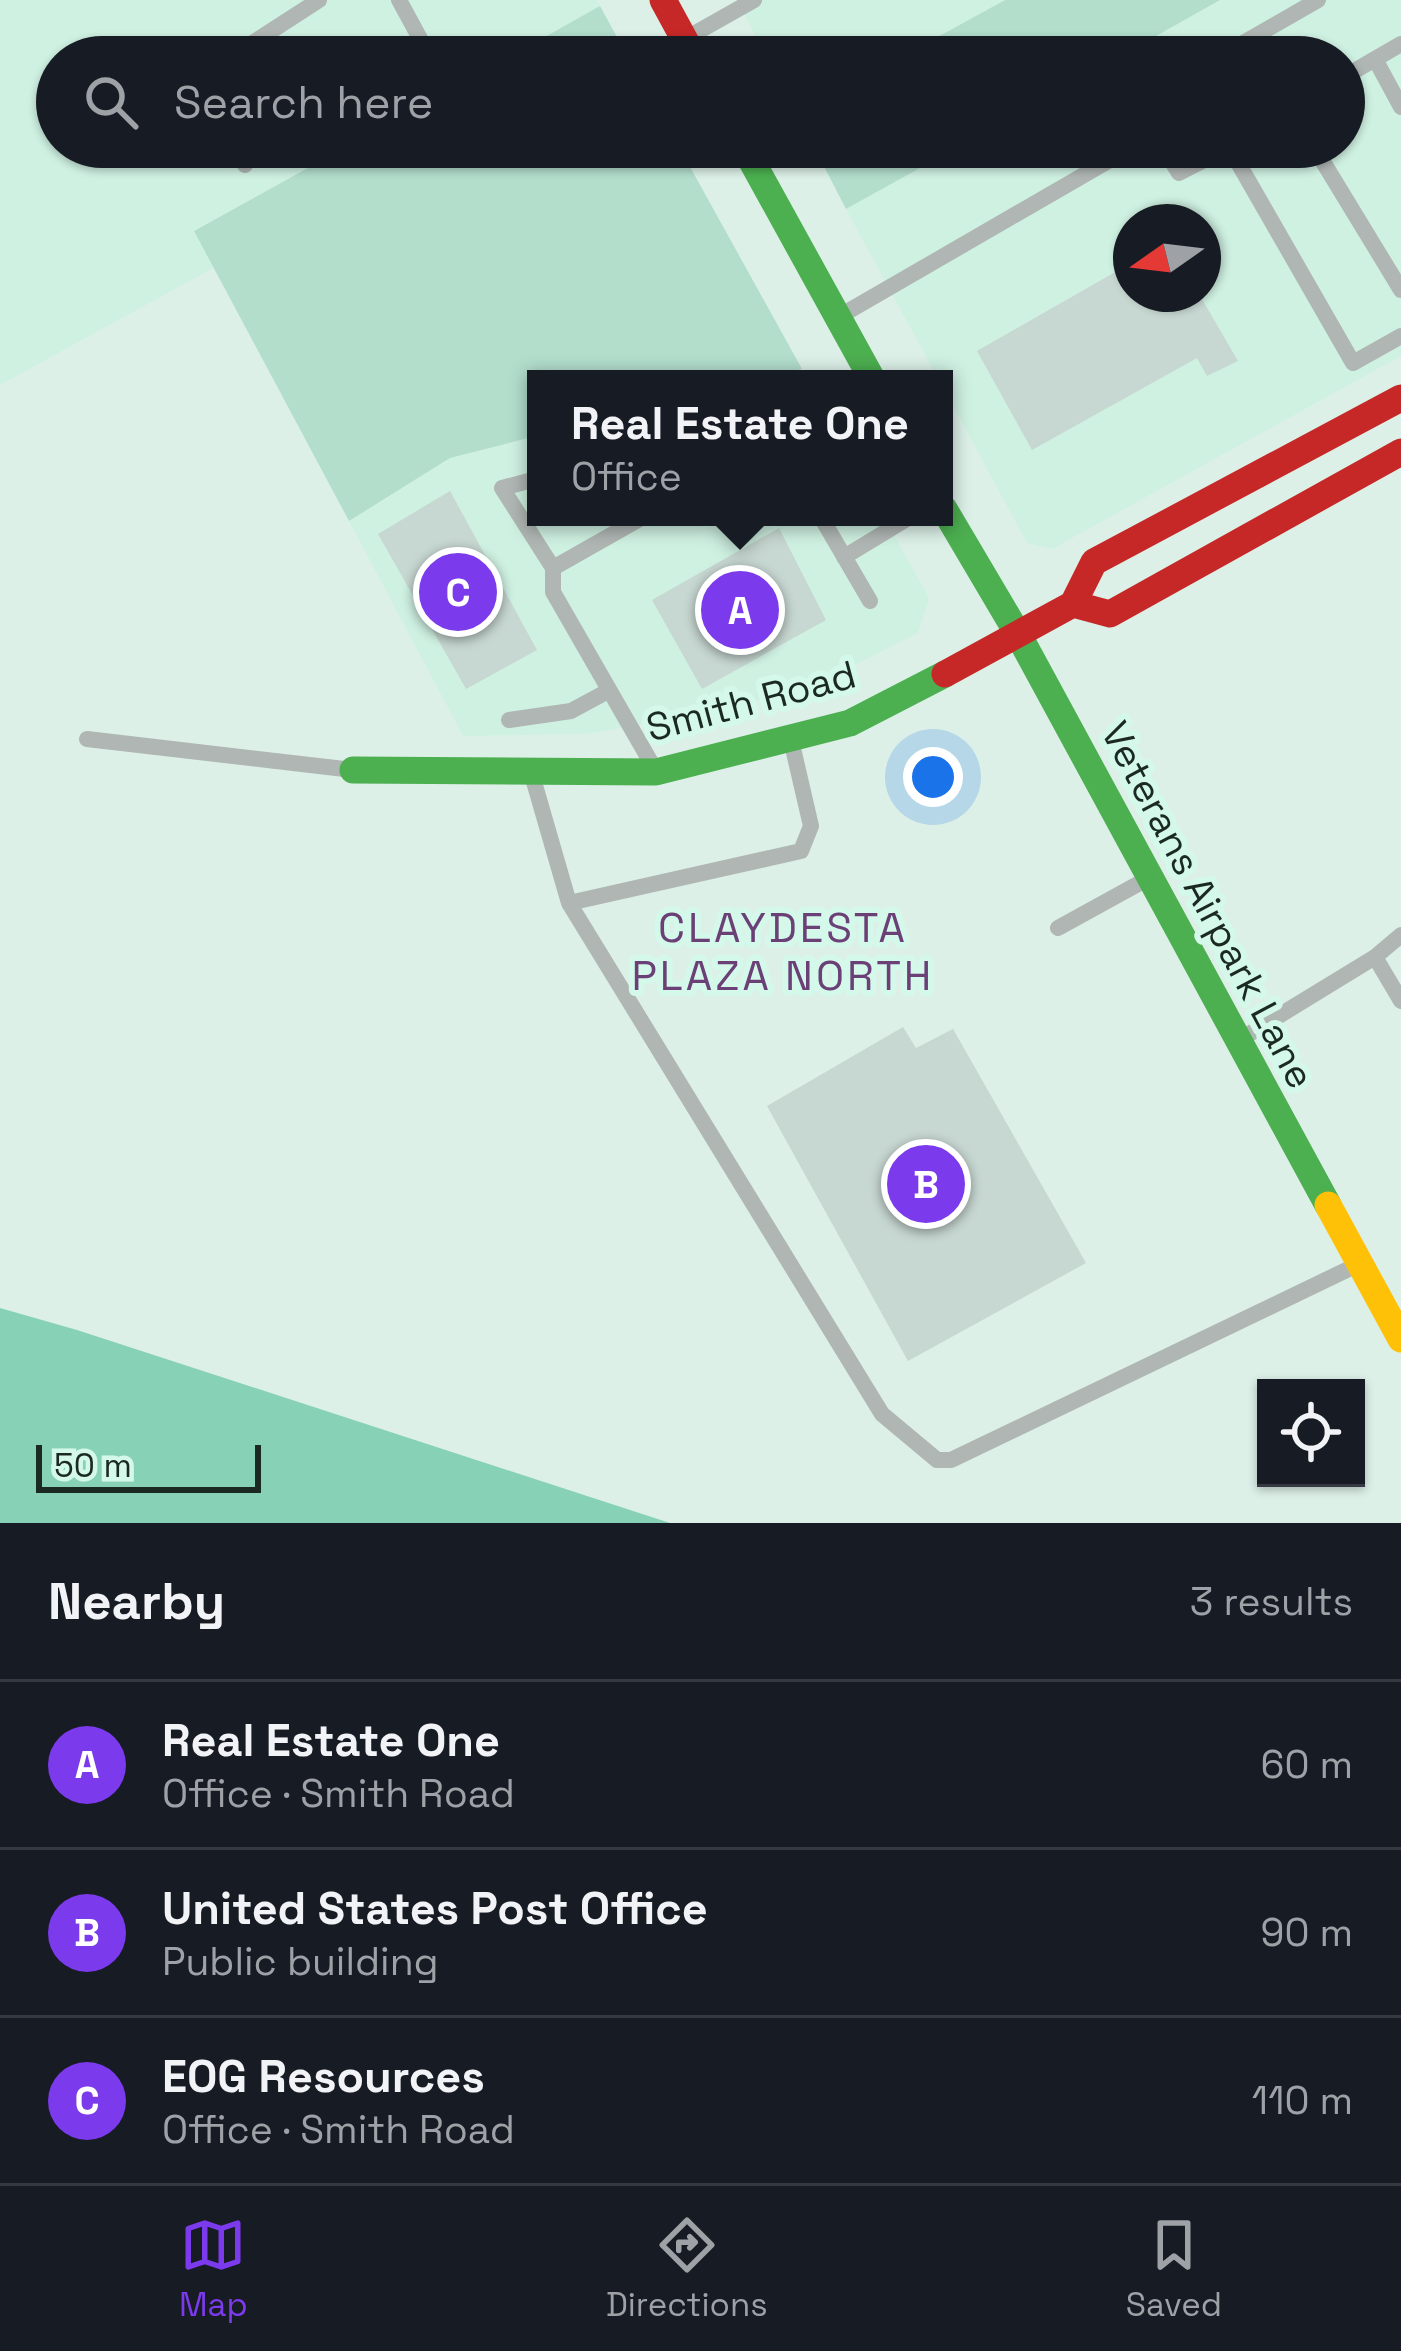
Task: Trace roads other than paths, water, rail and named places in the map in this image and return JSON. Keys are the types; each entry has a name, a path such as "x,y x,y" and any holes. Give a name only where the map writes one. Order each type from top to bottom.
{"street":[{"path":"663,0 682,36"},
{"path":"756,168 867,370"},
{"name":"Smith Road","path":"352,770 656,772 850,723 1073,604 1094,562 1401,398"},
{"path":"1073,604 1110,614 1401,452"},
{"name":"Veterans Airpark Lane","path":"953,524 1019,636 1401,1339"}],"lane":[{"path":"263,36 319,0"},
{"path":"399,0 419,36"},
{"path":"705,36 753,0"},
{"path":"1256,36 1318,0"},
{"path":"1365,65 1401,44"},
{"path":"1375,59 1401,107"},
{"path":"838,317 1098,168"},
{"path":"1240,168 1353,363 1401,336"},
{"path":"1326,168 1401,290"},
{"path":"527,481 502,488 553,568 553,592 656,772"},
{"path":"553,568 628,526"},
{"path":"826,526 870,601"},
{"path":"844,557 895,526"},
{"path":"509,720 571,711 608,691"},
{"path":"87,740 352,770"},
{"path":"569,903 801,851 811,838 811,826 791,740"},
{"path":"532,774 569,903 883,1414 937,1460 951,1460 1360,1263"},
{"path":"1058,928 1148,879"},
{"path":"1237,1041 1375,957 1401,935"},
{"path":"1375,957 1401,1001"}],"place":[{"name":"EOG Resources","path":"458,592"},
{"name":"Real Estate One","path":"740,610"},
{"name":"United States Post Office","path":"926,1184"}],"district":[{"name":"CLAYDESTA PLAZA NORTH","path":"783,951"}]}
